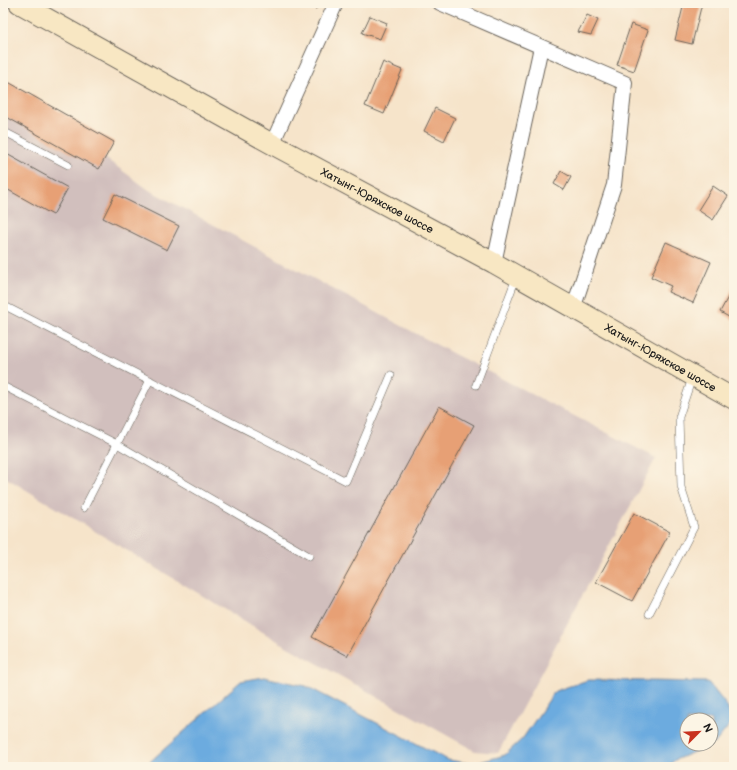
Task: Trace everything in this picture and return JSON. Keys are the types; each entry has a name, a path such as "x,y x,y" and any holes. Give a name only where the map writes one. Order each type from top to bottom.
{"main road":[{"name":"Хатынг-Юряхское шоссе","path":"19,3 272,144 494,262 573,309 734,399"}],"street":[{"path":"272,144 336,3"},
{"path":"440,3 625,83 614,185 573,309"},
{"path":"494,262 541,47"}],"lane":[{"path":"3,131 68,165"},
{"path":"476,384 517,276"},
{"path":"3,306 346,481 391,375"},
{"path":"649,614 694,527 680,487 679,417 692,376"},
{"path":"84,508 150,380"},
{"path":"3,386 117,444 309,556"}],"shaded area":[{"path":"3,84 149,190 452,353 656,458 498,753 475,751 286,646 3,476"}],"water":[{"path":"264,677 306,686 448,760 473,764 505,755 523,738 555,691 588,680 708,682 727,706 732,722 719,738 719,712 679,712 679,752 694,752 675,760 667,767 144,767 241,681"}],"building":[{"path":"303,3 319,3 316,9"},
{"path":"684,3 702,3 692,44 675,40"},
{"path":"587,15 598,20 591,35 578,32"},
{"path":"370,16 387,23 380,39 362,33"},
{"path":"631,24 648,30 634,71 617,65"},
{"path":"383,62 402,70 384,114 365,106"},
{"path":"3,79 114,142 99,169 3,115"},
{"path":"435,108 455,118 444,141 424,131"},
{"path":"3,152 68,188 53,215 3,187"},
{"path":"561,171 571,177 564,190 554,184"},
{"path":"713,186 728,196 713,220 698,210"},
{"path":"115,194 179,226 167,250 103,218"},
{"path":"666,242 711,262 693,303 668,292 671,286 651,277"},
{"path":"734,286 734,320 720,312"},
{"path":"439,406 474,425 347,656 312,637"},
{"path":"634,513 670,532 632,601 596,582"}]}
